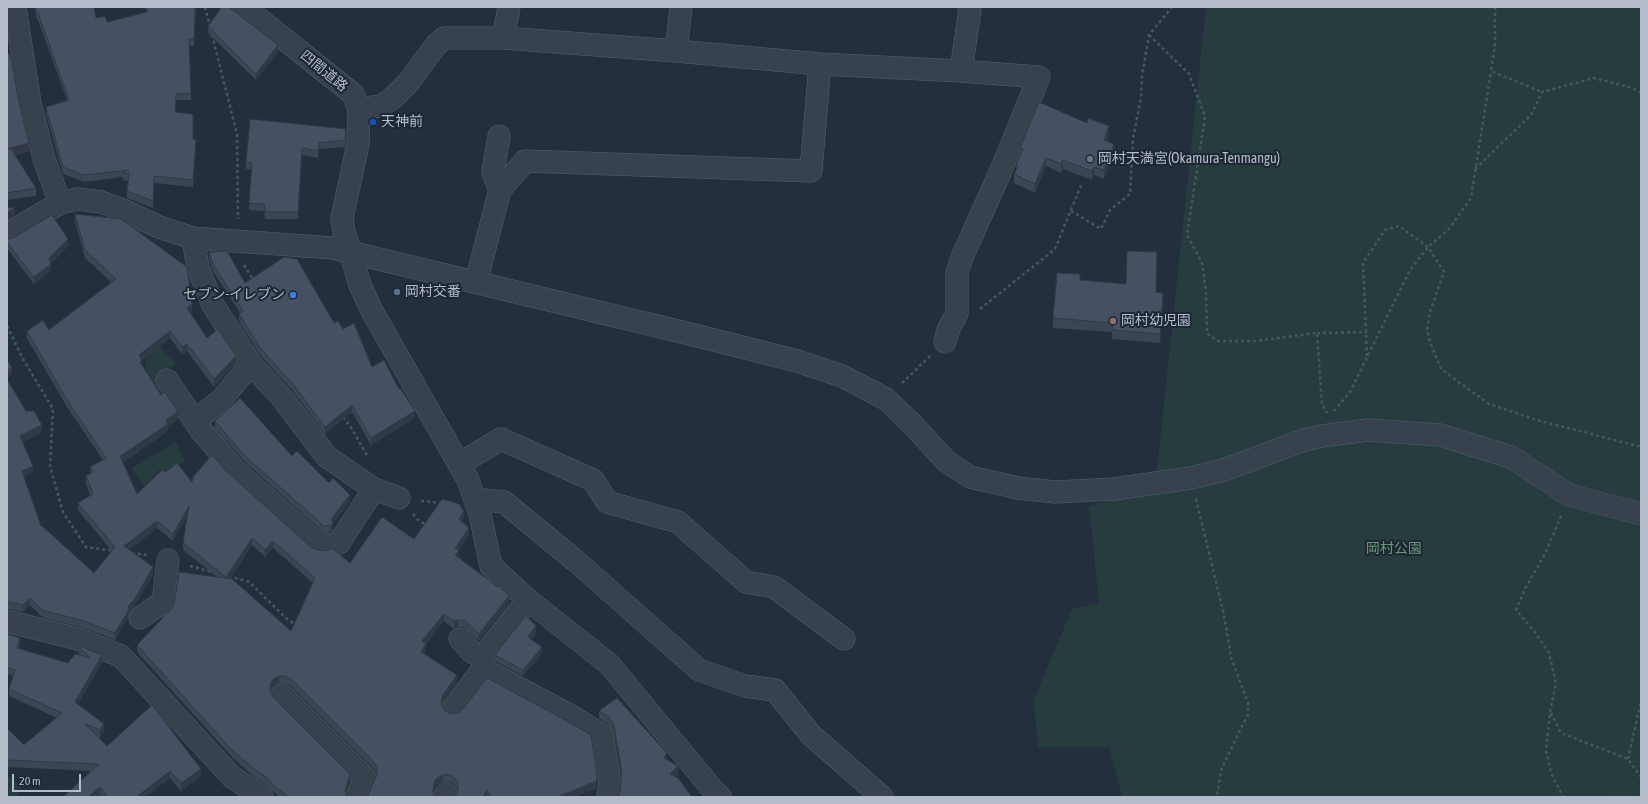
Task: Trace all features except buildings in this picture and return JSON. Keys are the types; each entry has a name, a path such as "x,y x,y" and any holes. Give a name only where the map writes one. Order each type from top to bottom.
{"street":[{"path":"15,7 30,103 44,159 60,203"},
{"name":"四間道路","path":"244,7 353,94 359,109 358,144 342,218 344,232 360,285 372,311 468,480 480,514 490,566 528,600 609,664 720,797"},
{"path":"503,38 509,7"},
{"path":"676,51 682,7"},
{"path":"961,71 970,9 969,7"},
{"path":"359,109 381,106 393,98 408,83 436,45 444,38 503,38 820,64 961,71 1039,77 999,175 962,255 957,272 957,313 948,330 945,342"},
{"path":"476,282 500,190 525,161 811,171 820,64"},
{"path":"499,136 493,172 500,190"},
{"path":"7,234 60,203 77,199 100,202 123,210 159,227 193,238 333,248 350,251 797,361 842,376 886,399 912,424 946,461 970,477 1018,488 1055,492 1114,489 1191,478 1224,470 1304,440 1326,427 1440,435 1511,457 1569,495 1641,514"},
{"path":"193,238 198,268 213,305 251,364 283,399 327,457 374,489 399,498"},
{"path":"196,421 221,400 251,364"},
{"path":"167,380 200,429 234,469 320,546 339,543 374,489"},
{"path":"459,464 501,439 593,480 607,502 678,522 746,582 774,588 844,639"},
{"path":"475,499 504,502 576,562 699,670 745,686 775,690 811,735 882,797"},
{"path":"140,618 163,602 168,560"},
{"path":"453,709 483,663 528,600"},
{"path":"7,621 78,639 121,656 232,776 262,797"},
{"path":"460,639 483,663 602,735 610,782 608,797"},
{"path":"282,695 365,778 358,797"}],"path":[{"path":"205,7 237,134 238,241 242,262 255,282"},
{"path":"1071,211 1101,228 1110,210 1130,194 1133,138 1142,97 1142,76 1149,35 1172,7"},
{"path":"1326,427 1350,392 1410,270 1428,247 1448,230 1471,198 1495,44 1495,7"},
{"path":"1149,35 1189,74 1205,116 1187,234 1202,263 1206,294 1207,333 1217,341 1255,341 1317,333 1366,332"},
{"path":"1491,71 1542,92 1594,78 1632,88 1641,93"},
{"path":"1475,169 1531,115 1542,92"},
{"path":"974,314 1055,250 1082,183"},
{"path":"1367,356 1363,263 1385,230 1399,226 1428,247 1444,272 1430,312 1427,330 1431,345 1441,369 1489,404 1536,420 1641,447"},
{"path":"7,326 23,359 53,409 50,466 63,512 86,547 117,551"},
{"path":"1317,333 1322,404 1326,427"},
{"path":"886,399 945,342"},
{"path":"339,413 352,429 372,462"},
{"path":"1191,478 1224,615 1231,657 1248,703 1248,715 1221,770 1218,797"},
{"path":"1563,797 1552,775 1546,751 1550,712 1556,683 1549,653 1534,630 1516,610 1526,587 1545,554 1569,495"},
{"path":"399,498 462,505 475,499"},
{"path":"399,498 417,519 431,528"},
{"path":"125,552 168,560 213,572"},
{"path":"228,576 250,582 287,619 299,626"},
{"path":"1628,758 1641,701"},
{"path":"1550,712 1561,733 1628,758 1641,777"},
{"path":"1609,797 1628,797"}],"green space":[{"name":"岡村公園","path":"1206,7 1641,7 1641,797 1122,797 1109,747 1038,747 1034,699 1072,609 1099,603 1089,506 1155,489"},
{"path":"143,328 176,364 157,375 164,387 157,388 145,369 146,360 131,341"},
{"path":"176,442 185,461 164,472 159,470 144,486 132,468"},
{"path":"7,778 13,778 21,788 17,795 18,797 7,797"}],"place":[{"name":"天神前","path":"373,122"},
{"name":"岡村天満宮(Okamura-Tenmangu)","path":"1090,159"},
{"name":"岡村交番","path":"397,292"},
{"name":"セブン-イレブン","path":"293,295"},
{"name":"岡村幼児園","path":"1113,321"}]}
